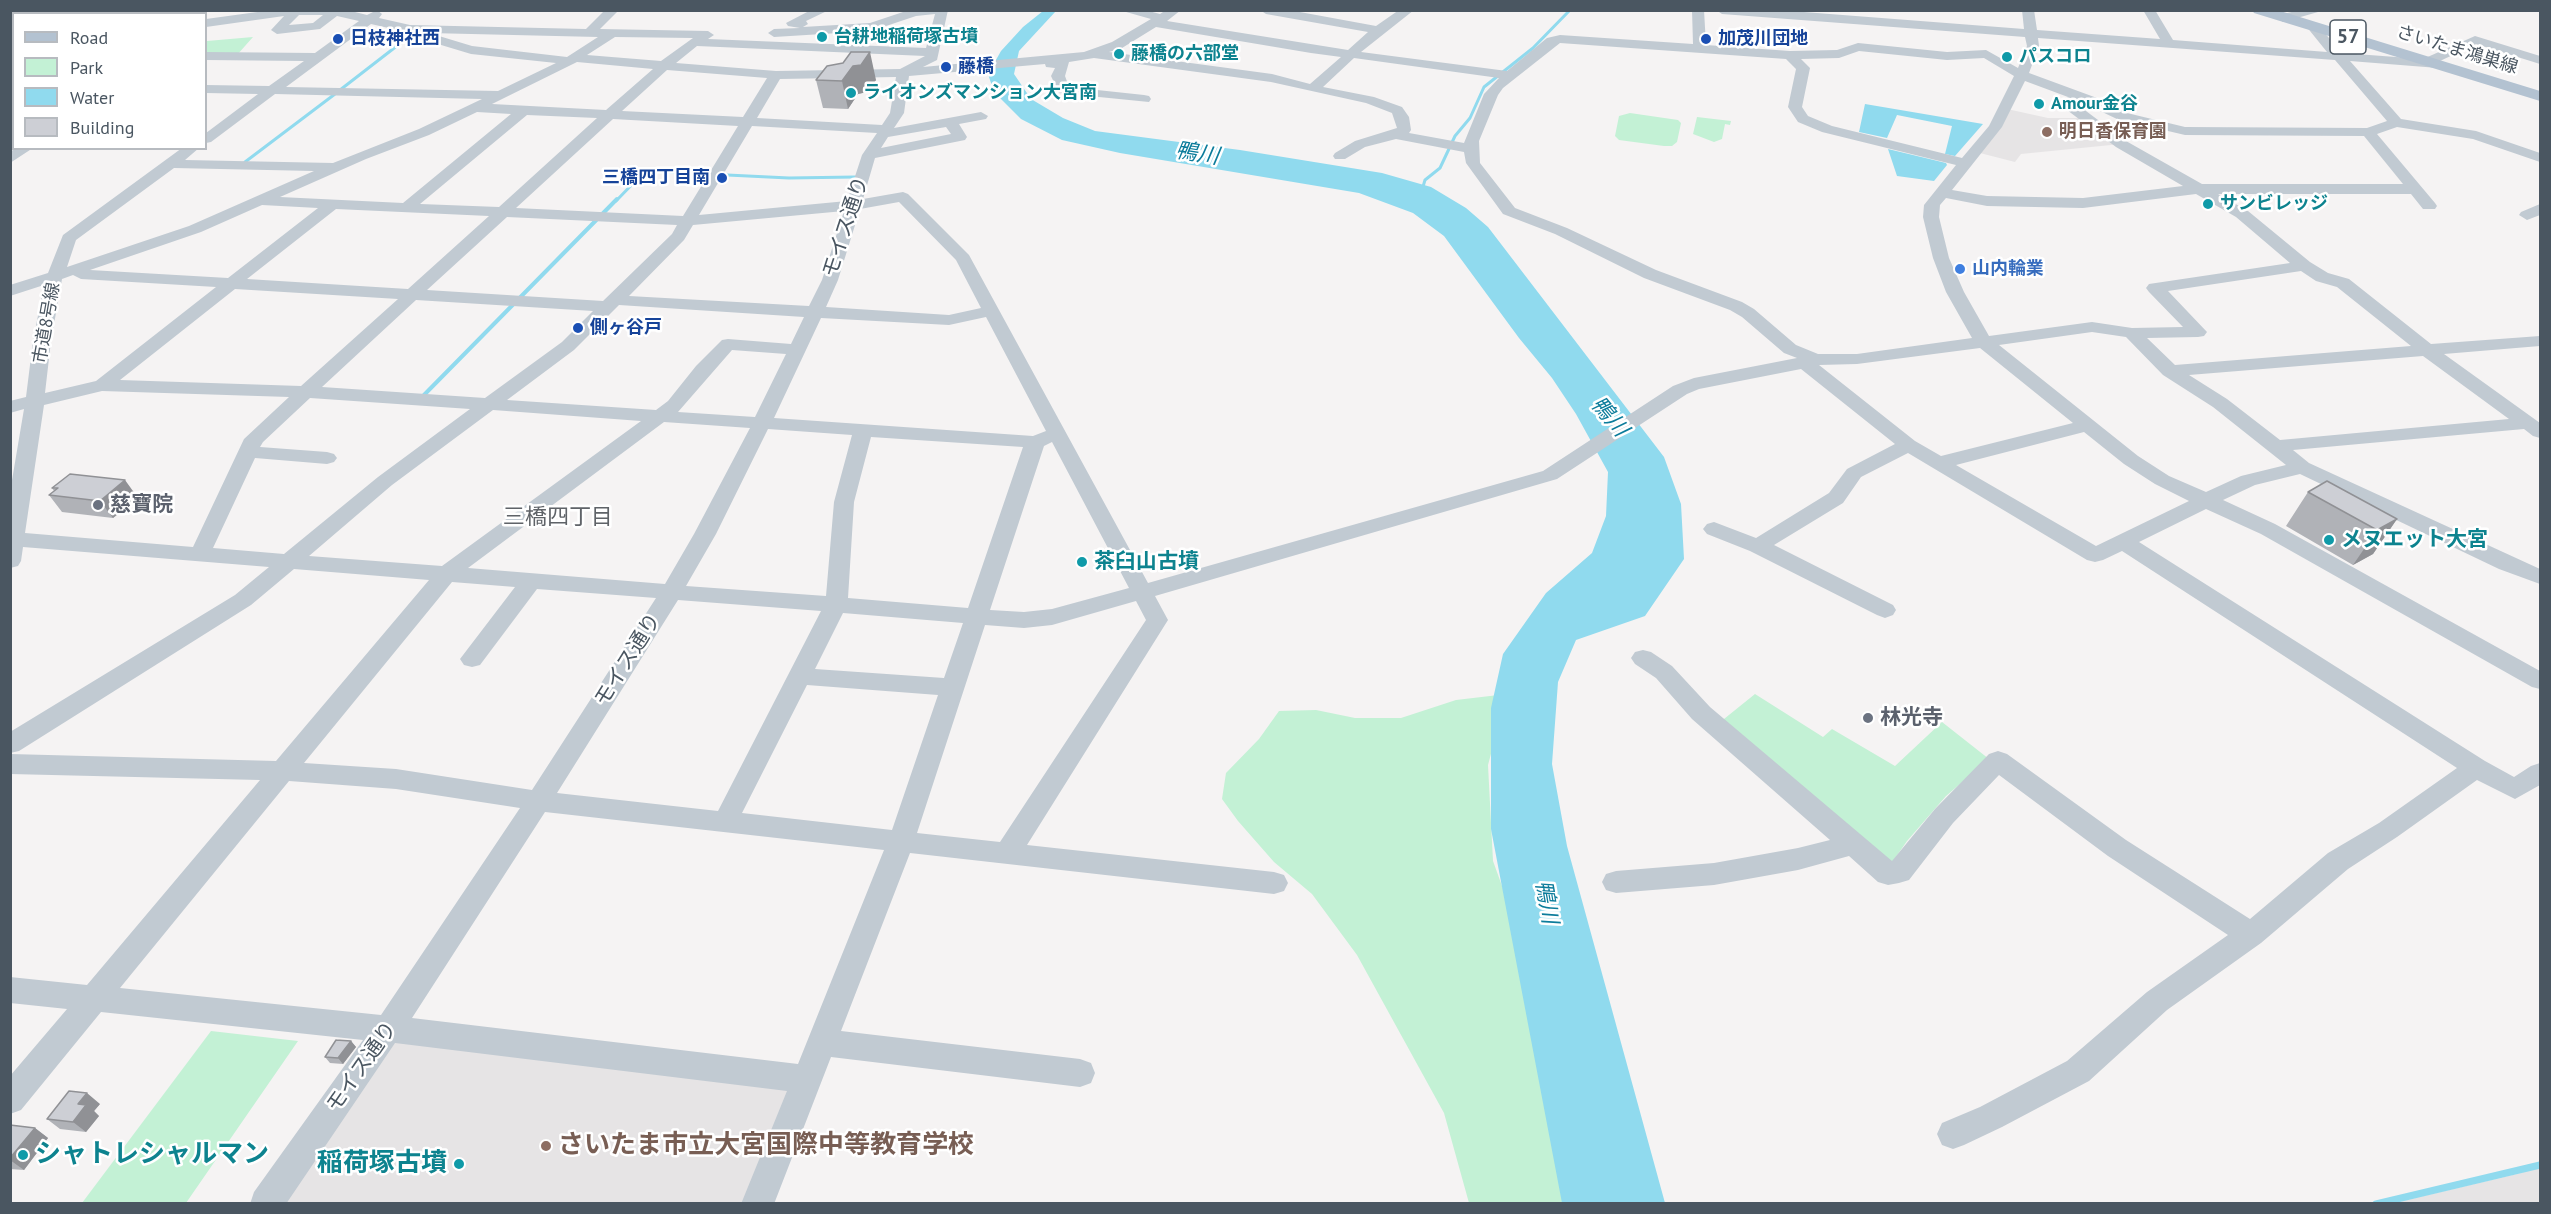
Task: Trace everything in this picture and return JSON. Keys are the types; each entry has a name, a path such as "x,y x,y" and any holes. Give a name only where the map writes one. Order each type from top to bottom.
{"main road":[{"name":"さいたま鴻巣線","path":"2259,10 2541,96"}],"street":[{"path":"207,138 382,10"},
{"path":"590,32 614,10"},
{"path":"823,10 792,23 835,30"},
{"path":"410,29 764,33 871,27 914,13 936,10"},
{"path":"903,73 917,64 930,60 942,10"},
{"path":"1125,10 1288,45 1510,75"},
{"path":"1266,10 1376,30"},
{"path":"1313,89 1376,30 1408,10"},
{"path":"1698,10 1700,48"},
{"path":"1722,10 1859,16 2032,34 2433,63 2475,40 2541,60"},
{"path":"1760,13 1782,10"},
{"path":"2028,10 2032,34 2031,53 1995,126 1941,192 1932,205 1930,217 1941,258 1955,292 1983,341 2131,460 2162,480 2268,530 2541,681"},
{"path":"2149,10 2170,45"},
{"path":"2283,18 2319,10"},
{"path":"296,11 277,30 316,26 335,12"},
{"path":"207,22 296,11 335,12 410,29 471,51 782,75 903,73 1048,62 1095,54 1117,45 1165,17"},
{"path":"1859,16 1866,48"},
{"path":"764,33 777,18"},
{"path":"1288,45 1318,20"},
{"path":"2312,26 2396,123"},
{"path":"10,291 159,242 264,201 478,108 572,59 612,33"},
{"path":"2302,466 2248,480 2204,500 2125,543 2095,555 1908,445 1810,361 1790,349 1748,313 1736,306 1650,274 1561,231 1509,211 1473,163 1472,141 1491,94 1498,85 1554,40 1790,55 1839,54 1849,48 1947,56 1986,54 2020,75 2122,116 2185,131 2368,132 2396,123 2476,135 2541,158"},
{"path":"200,554 254,439 662,67 694,42 932,52"},
{"path":"10,744 243,600 385,481 552,360 612,304 678,237 749,121 782,75 814,48"},
{"path":"1095,54 1104,57 1227,70 1272,78 1369,100 1397,110 1402,117 1404,130 1360,144 1340,156"},
{"path":"1790,55 1798,60 1803,68 1795,107 1803,119 1827,129 1964,163"},
{"path":"207,57 318,57"},
{"path":"1048,62 1064,63 1058,76 1064,90 1144,99"},
{"name":"モイス通り","path":"266,1203 388,1029 539,801 672,591 705,534 761,425 830,280 869,155 897,113 903,73"},
{"path":"207,89 503,95"},
{"path":"2077,96 2070,102 2072,107 2121,144 2242,214 2304,266 2322,277 2343,283 2428,351 2534,428"},
{"path":"478,108 804,124 885,131 981,116"},
{"path":"406,207 525,110"},
{"path":"869,155 960,137 950,122"},
{"path":"793,137 804,124"},
{"path":"2368,132 2429,206"},
{"path":"1394,134 1471,149"},
{"path":"10,159 23,150"},
{"name":"市道8号線","path":"10,561 42,341 69,238 190,150"},
{"path":"172,164 337,168"},
{"path":"1941,192 1987,201 2083,203 2197,189 2413,189"},
{"path":"264,201 688,221 853,205 903,197 963,258 990,311 1046,438 1157,620 1007,854"},
{"path":"102,386 333,204"},
{"path":"12,538 1024,620 1052,617 1550,475 1656,404 1694,384 1810,361 1857,359 2091,327 2132,333 2198,332 2155,288 2304,266"},
{"path":"60,275 949,320 990,311"},
{"path":"2132,333 2170,371 2220,403 2302,466 2507,564 2541,577"},
{"path":"2170,371 2541,341"},
{"path":"10,1100 447,573 675,405 703,370 728,344 797,350"},
{"path":"10,407 102,386 308,392 761,425 1046,438"},
{"path":"1941,464 1956,457 2088,425"},
{"path":"2278,446 2534,428"},
{"path":"725,822 836,604 844,502 863,431"},
{"path":"757,1203 901,842 977,616 1046,438"},
{"path":"1758,546 1836,498 1854,473 1908,445"},
{"path":"248,452 327,458"},
{"path":"1714,529 1758,546 1885,610"},
{"path":"2125,543 2476,768 2515,789 2541,772"},
{"path":"472,659 532,580"},
{"path":"1643,658 1664,672 1701,713 1888,874 1899,873 1944,816 1998,761 2116,848 2251,935"},
{"path":"799,676 954,687"},
{"path":"10,764 285,771 396,779 539,801 1274,883"},
{"path":"1953,1134 1991,1117 2078,1071 2157,1000 2251,935 2338,861 2388,830 2476,768"},
{"path":"1617,882 1714,874 1798,859 1854,844"},
{"path":"10,990 388,1029 807,1079"},
{"path":"822,1042 1080,1073"}],"shaded area":[{"name":"明日香保育園","path":"2007,109 2048,118 2082,118 2121,144 2021,154 2015,162 1976,152"},
{"name":"さいたま市立大宮国際中等教育学校","path":"394,1040 793,1089 745,1203 283,1204"},
{"path":"2540,1167 2540,1203 2394,1203 2521,1173"}],"green space":[{"path":"253,37 237,55 207,55 207,41"},
{"path":"1630,113 1678,120 1681,123 1677,142 1672,146 1664,146 1619,140 1615,136 1619,116"},
{"path":"1697,117 1731,121 1730,125 1725,124 1722,139 1714,142 1693,134"},
{"path":"1507,694 1488,765 1493,861 1515,922 1572,1203 1469,1203 1444,1113 1357,955 1312,894 1274,862 1222,799 1226,773 1259,739 1279,711 1316,710 1355,718 1401,718 1456,700"},
{"path":"1755,694 1823,737 1832,729 1895,766 1942,722 1989,759 1946,796 1907,841 1891,864 1719,723"},
{"path":"211,1031 298,1041 186,1203 82,1203"}],"water":[{"name":"鴨川","path":"1043,11 1056,11 1019,51 1014,74 1031,99 1063,118 1095,131 1240,150 1382,173 1431,187 1466,208 1488,227 1664,457 1681,504 1684,559 1645,616 1576,640 1558,682 1552,764 1567,846 1665,1203 1562,1203 1491,829 1491,708 1503,654 1546,593 1592,553 1606,516 1608,472 1576,414 1552,378 1519,338 1444,236 1413,213 1359,193 1120,153 1062,140 1021,119 994,92 988,74 1001,51 1023,27"},
{"path":"1865,104 1983,124 1955,156 1945,154 1952,126 1897,115 1887,138 1859,132"},
{"path":"1888,149 1947,165 1934,181 1897,176"}],"building":[{"path":"851,52 870,52 861,65 853,66 842,81 816,80 827,66 843,63"},
{"path":"70,474 125,480 100,501 49,495 58,488 52,488"},
{"path":"2327,481 2397,519 2377,530 2308,492"},
{"path":"336,1040 351,1041 338,1058 325,1057"},
{"path":"69,1091 87,1093 78,1104 86,1105 73,1122 47,1119"},
{"path":"10,1125 35,1128 10,1158"}],"waterway":[{"path":"1422,190 1425,180 1440,168 1455,136 1470,118 1484,87 1533,48 1570,10"},
{"path":"340,90 411,35"},
{"path":"245,162 335,94"},
{"path":"616,201 645,171 789,178 855,177"},
{"path":"423,396 617,199"},
{"path":"2376,1204 2540,1165"}],"place":[{"name":"台耕地稲荷塚古墳","path":"822,37"},
{"name":"日枝神社西","path":"338,39"},
{"name":"加茂川団地","path":"1706,39"},
{"name":"藤橋の六部堂","path":"1119,54"},
{"name":"パスコロ","path":"2007,57"},
{"name":"藤橋","path":"946,67"},
{"name":"ライオンズマンション大宮南","path":"851,93"},
{"name":"Amour金谷","path":"2039,104"},
{"name":"明日香保育園","path":"2047,132"},
{"name":"三橋四丁目南","path":"722,178"},
{"name":"サンビレッジ","path":"2208,204"},
{"name":"山内輪業","path":"1960,269"},
{"name":"側ヶ谷戸","path":"578,328"},
{"name":"慈寶院","path":"98,505"},
{"name":"メヌエット大宮","path":"2329,540"},
{"name":"茶臼山古墳","path":"1082,562"},
{"name":"林光寺","path":"1868,718"},
{"name":"さいたま市立大宮国際中等教育学校","path":"546,1146"},
{"name":"シャトレシャルマン","path":"23,1155"},
{"name":"稲荷塚古墳","path":"459,1164"}],"district":[{"name":"三橋四丁目","path":"558,518"}]}
